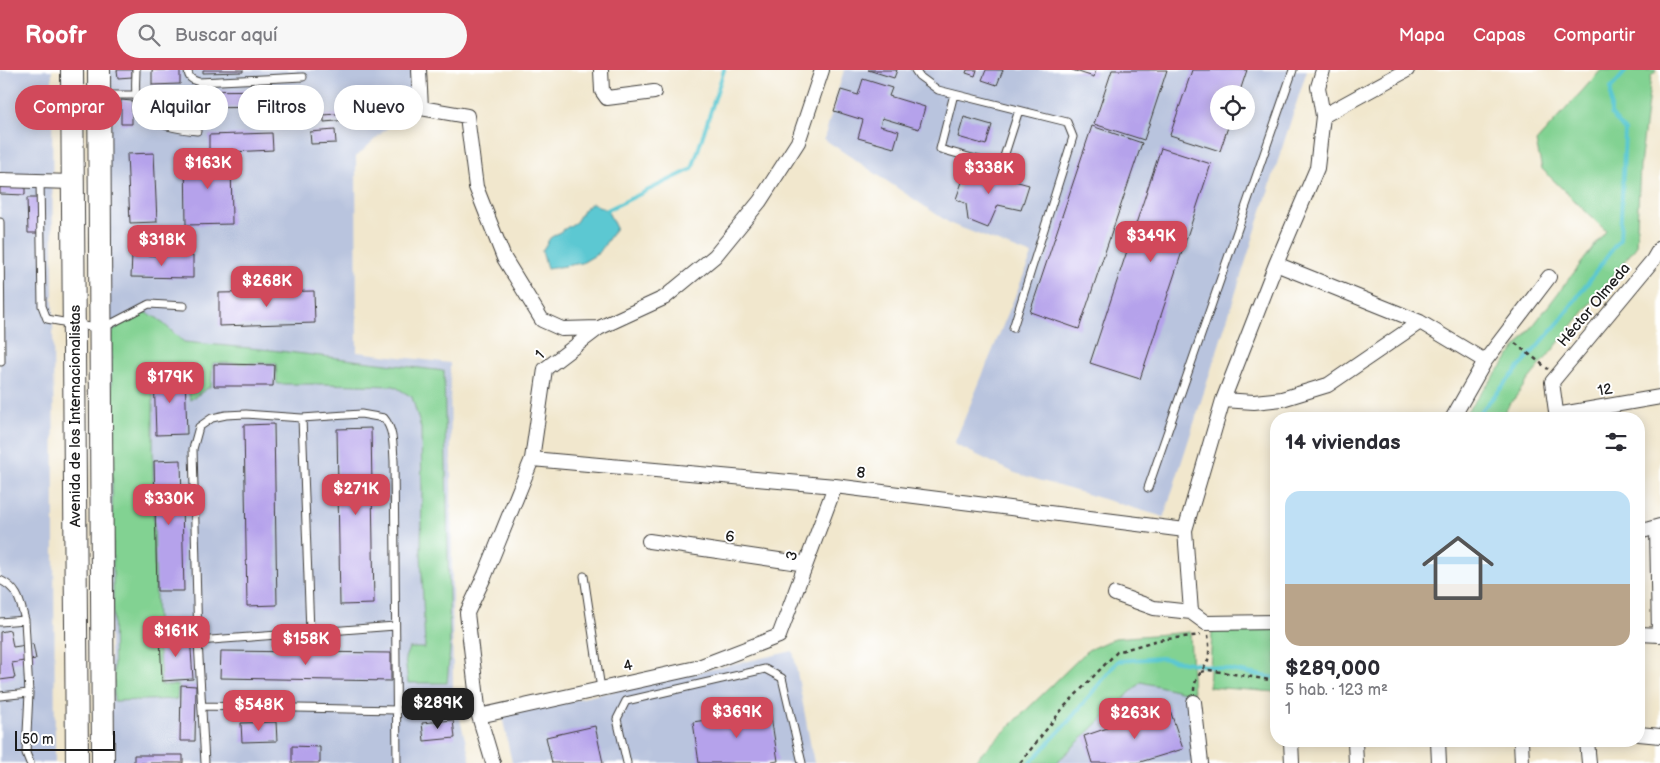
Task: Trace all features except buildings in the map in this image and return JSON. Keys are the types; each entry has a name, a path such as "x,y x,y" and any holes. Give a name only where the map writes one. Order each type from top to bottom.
{"highway":[{"name":"Avenida de los Internacionalistas","path":"72,70 77,763"},
{"name":"Avenida de los Internacionalistas","path":"99,70 99,85"},
{"name":"Avenida de los Internacionalistas","path":"99,130 103,763"}],"street":[{"path":"419,70 421,108 467,116 476,186 504,258 542,320 562,330 599,328"},
{"path":"601,70 602,91 607,98 654,92"},
{"name":"1","path":"493,763 479,716 467,613 486,575 532,458 545,369 599,328 664,298 714,256 760,201 798,142 822,70"},
{"path":"1270,623 1207,629 1192,612 1185,530 1223,400 1276,264 1317,168 1323,116 1318,87 1323,70"},
{"path":"1323,116 1407,70"},
{"path":"0,180 73,182"},
{"name":"Héctor Olmeda","path":"1555,412 1552,382 1658,258"},
{"path":"1276,264 1420,322 1485,361"},
{"path":"1456,412 1485,361 1549,277"},
{"path":"1223,400 1254,402 1282,399 1328,385 1420,322"},
{"name":"12","path":"1582,412 1660,397"},
{"name":"8","path":"532,458 836,486 1185,530"},
{"name":"3","path":"779,636 836,486"},
{"path":"1645,530 1659,527 1659,635 1645,634"},
{"name":"6","path":"649,541 806,564"},
{"path":"1115,594 1154,608 1192,612"},
{"name":"4","path":"479,716 696,668 779,636"},
{"path":"1194,702 1201,763"},
{"path":"1645,735 1660,736"},
{"path":"1291,747 1292,763"},
{"path":"1355,747 1356,763"},
{"path":"1438,747 1439,763"},
{"path":"1521,747 1522,763"},
{"path":"1588,747 1589,763"}],"lane":[{"path":"136,70 136,85"},
{"path":"188,70 192,80 199,82 303,77"},
{"path":"916,70 918,76 938,90 1067,122 1074,137 1013,328"},
{"path":"1148,488 1294,70"},
{"path":"954,94 940,148 1001,166 1020,110"},
{"path":"40,181 42,306 47,319 101,329 149,304 184,306"},
{"path":"0,222 1,362"},
{"path":"205,763 198,641 193,449 199,427 212,418 226,415 246,414 302,418 361,414 384,418 389,424 392,436 394,461 397,763"},
{"path":"302,418 310,631"},
{"path":"584,576 601,689"},
{"path":"0,580 18,594 25,620 29,694 26,753 30,763"},
{"path":"0,622 25,620"},
{"path":"198,641 310,631 396,626"},
{"path":"627,763 617,719 626,701 765,669 782,678 802,763"},
{"path":"0,696 29,694"},
{"path":"202,706 396,710"}],"path":[{"path":"1522,349 1538,360"},
{"path":"1020,763 1064,707 1117,652 1207,629 1208,661 1200,672 1194,686 1194,702"},
{"path":"1200,672 1209,670 1270,680"}],"shaded area":[{"path":"0,70 52,70 52,85 15,85 15,130 52,130 55,763 0,763"},
{"path":"105,70 414,70 414,85 334,85 334,130 385,130 356,157 357,352 450,363 453,691 471,763 111,763 106,130 122,130 122,85 105,85"},
{"path":"844,70 1307,70 1164,517 1015,473 954,444 1032,255 951,224 824,139"},
{"path":"793,651 814,763 512,763 502,716"},
{"path":"1141,682 1193,694 1198,763 1056,763"}],"green space":[{"path":"1601,70 1658,70 1651,76 1640,166 1636,247 1504,412 1466,412 1606,231 1542,169 1536,142"},
{"path":"144,312 157,318 184,342 271,350 444,371 450,649 447,683 408,683 405,658 409,648 425,648 421,551 421,428 412,397 394,386 277,384 276,363 213,363 211,386 190,400 185,365 153,373 153,490 158,646 161,685 178,685 177,699 114,701 111,334 120,324"},
{"path":"1270,628 1270,692 1209,687 1212,632"},
{"path":"1190,632 1193,694 1141,682 1056,763 972,763 1088,650 1115,638"}],"water":[{"path":"592,203 607,210 616,228 599,253 582,263 547,269 542,251 550,238 576,222 584,209"}],"waterway":[{"path":"607,210 692,169 724,70"},
{"path":"1480,412 1559,322 1620,239 1625,131 1611,114 1611,88 1627,70"},
{"path":"1030,763 1068,722 1118,661 1161,658 1270,677"}]}
